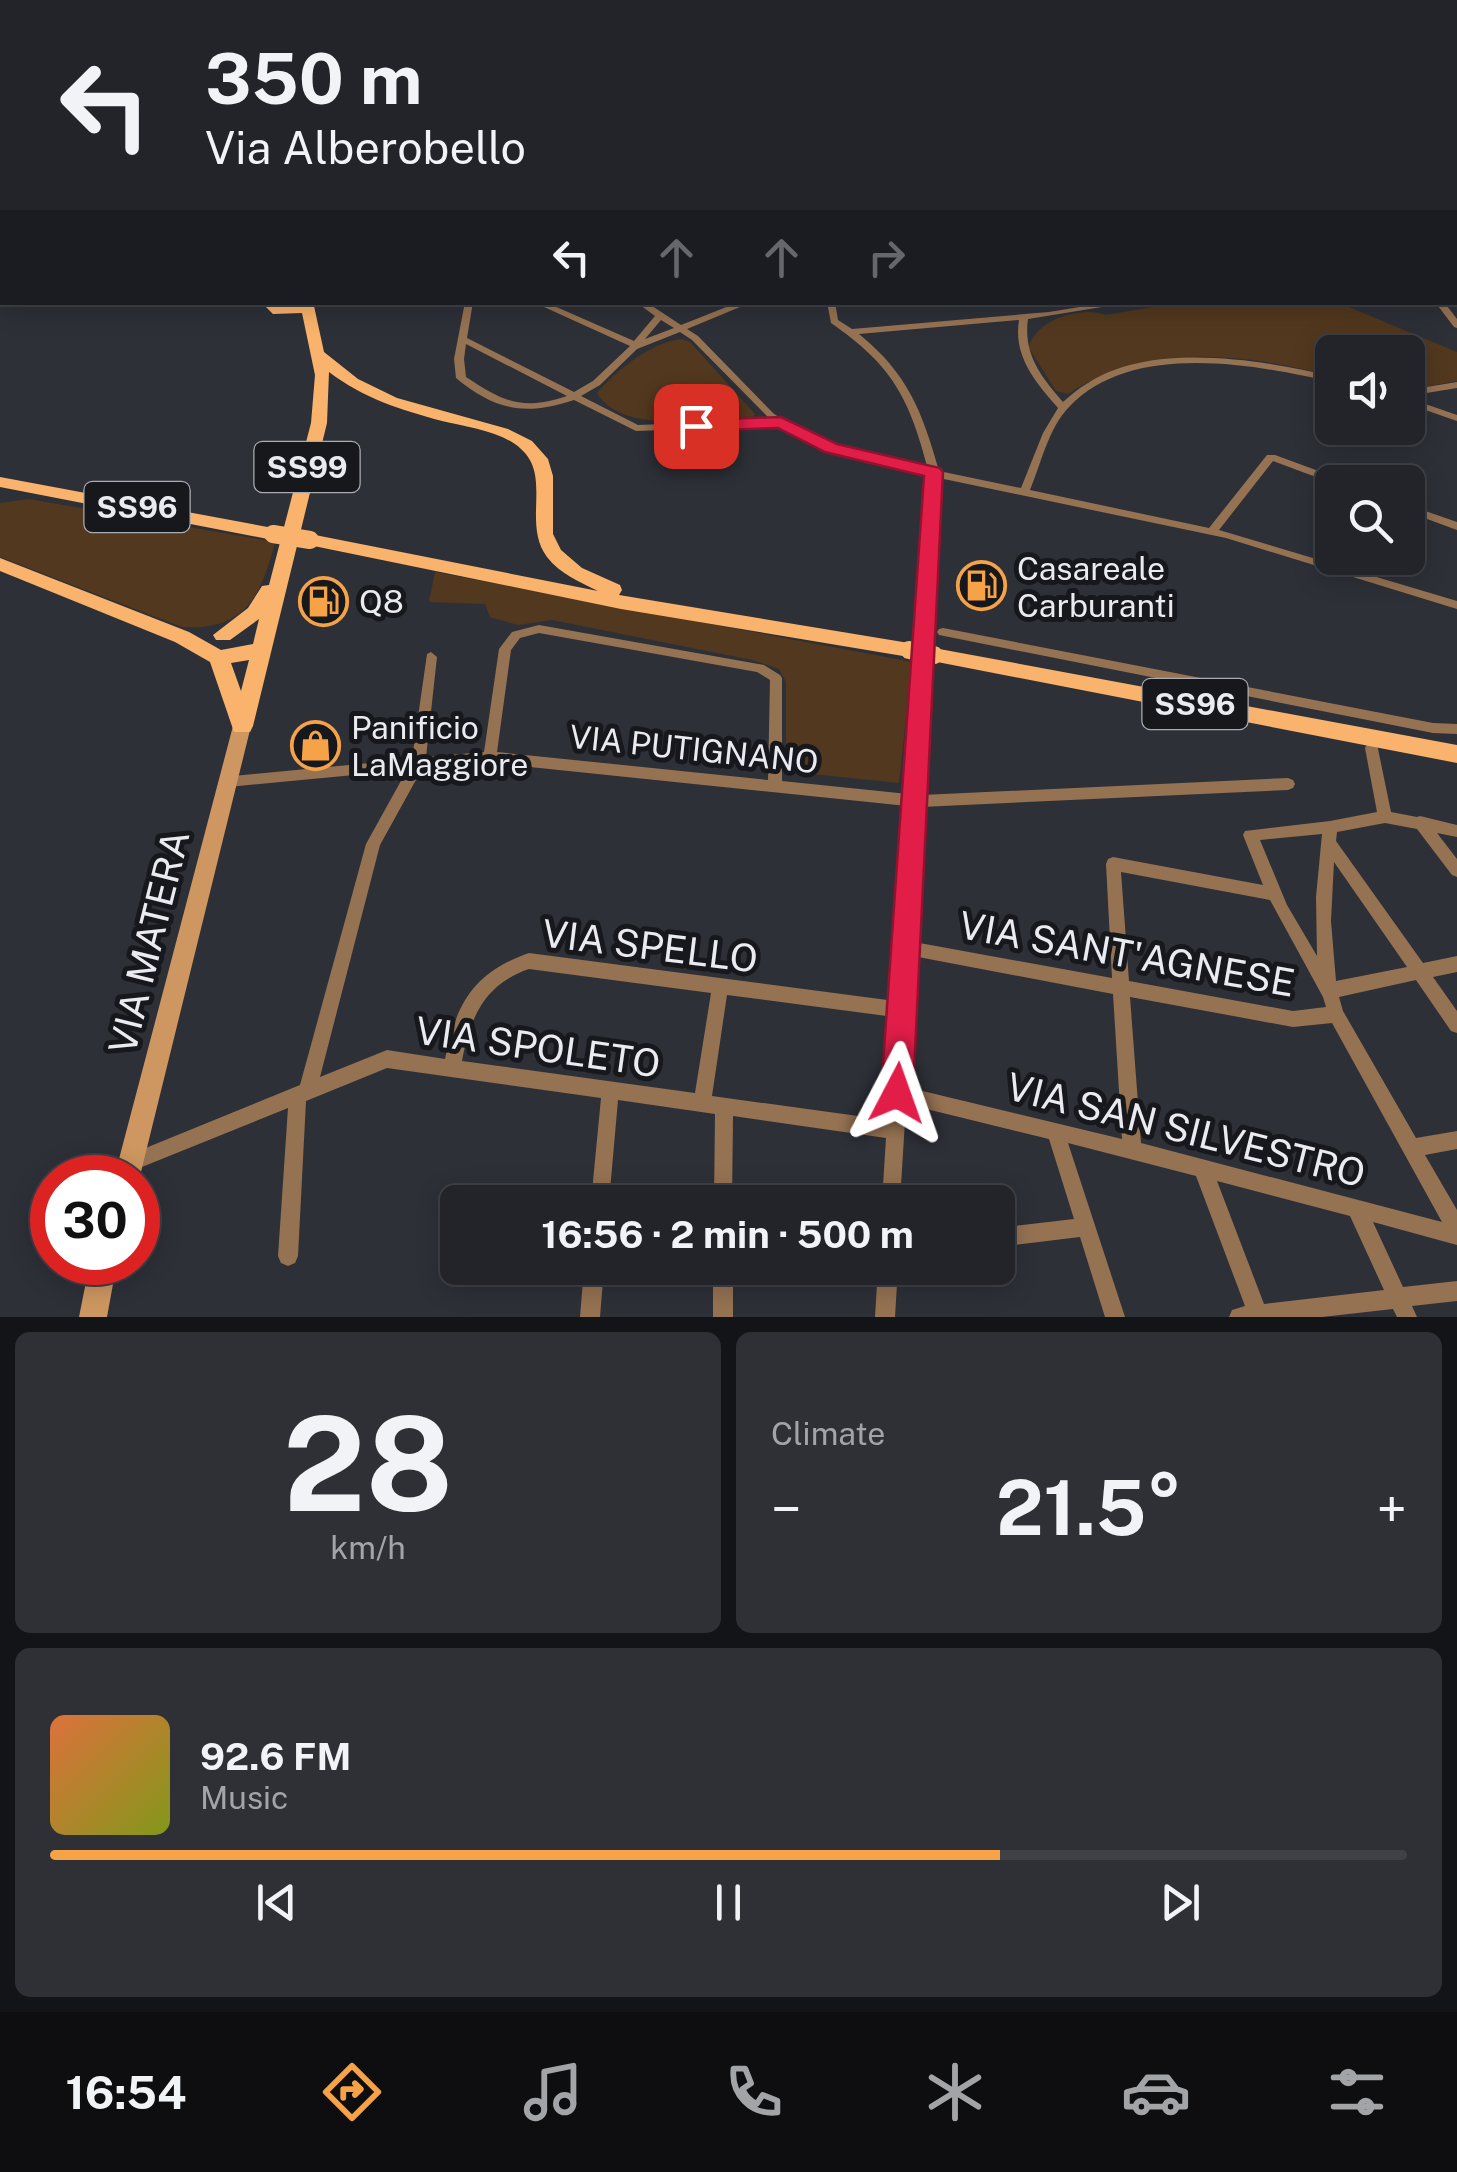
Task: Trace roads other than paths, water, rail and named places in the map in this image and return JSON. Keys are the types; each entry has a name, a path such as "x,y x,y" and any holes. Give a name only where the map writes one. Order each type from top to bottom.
{"main road":[{"path":"269,305 272,310 304,306"},
{"name":"SS99","path":"242,726 318,423 322,384 319,355 304,306"},
{"path":"319,355 335,374 371,394 506,434 528,445 543,462 546,482 542,533 554,556 592,583 687,612"},
{"name":"SS96","path":"0,482 1457,754"},
{"path":"0,499 26,494 148,509"},
{"path":"0,564 182,637 219,658 242,726"},
{"path":"223,635 255,612 278,576"},
{"path":"182,637 223,635 260,647"},
{"path":"219,658 260,647"}],"street":[{"path":"468,305 461,378 482,395 516,407 542,409 580,396 636,346 661,314"},
{"path":"544,305 636,346 741,305"},
{"path":"645,305 682,329 781,423 831,448 1211,532 1457,605"},
{"path":"831,305 834,322 885,358 920,418 934,472 892,1185"},
{"path":"851,332 1024,317 1108,305"},
{"path":"1441,305 1457,326"},
{"path":"1024,317 1020,331 1025,356 1064,408"},
{"path":"463,338 636,428 781,423"},
{"path":"1024,492 1064,408 1088,388 1113,376 1163,363 1254,362 1315,375"},
{"path":"1425,389 1457,384"},
{"path":"1425,407 1457,418"},
{"path":"1211,532 1271,457 1315,473"},
{"path":"1425,514 1457,526"},
{"path":"490,757 504,648 516,634 539,629 760,668 776,678 775,786"},
{"path":"944,632 1370,722 1457,729"},
{"path":"288,1256 302,1094 374,844 418,763 431,657"},
{"name":"VIA MATERA","path":"132,1155 242,726"},
{"path":"1372,748 1386,817"},
{"name":"VIA PUTIGNANO","path":"228,781 490,757 915,801 1288,784"},
{"path":"1457,832 1386,817 1329,834 1250,835 1274,894 1328,991 1336,1014 1414,1148 1457,1232"},
{"path":"1420,822 1457,870"},
{"path":"1329,834 1457,1025"},
{"path":"1328,991 1324,909 1329,834"},
{"path":"1132,1150 1113,864 1274,894"},
{"name":"VIA SANT'AGNESE","path":"908,948 1293,1019 1336,1014"},
{"name":"VIA SPELLO","path":"452,1068 460,1022 478,995 512,965 529,960 904,1010"},
{"path":"1328,991 1457,964"},
{"path":"702,1103 720,986"},
{"name":"VIA SPOLETO","path":"160,1156 387,1059 895,1130"},
{"path":"602,1185 610,1090"},
{"name":"VIA SAN SILVESTRO","path":"897,1093 1457,1232"},
{"path":"723,1185 724,1106"},
{"path":"1056,1134 1115,1317"},
{"path":"1414,1148 1457,1140"},
{"path":"1204,1172 1252,1316 1403,1308 1457,1291"},
{"path":"1357,1210 1403,1308"},
{"path":"1015,1236 1086,1228"},
{"path":"92,1317 99,1285"},
{"path":"590,1317 593,1285"},
{"path":"723,1285 723,1317"},
{"path":"886,1317 887,1285"}],"place":[{"name":"Casareale Carburanti","path":"982,586"},
{"name":"Q8","path":"324,601"},
{"name":"Panificio LaMaggiore","path":"316,745"}]}
